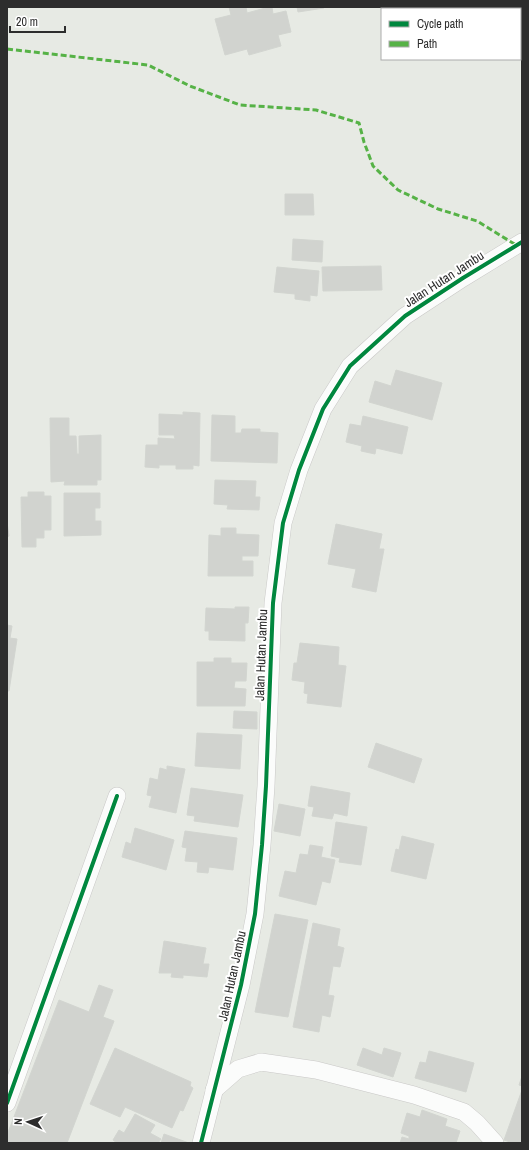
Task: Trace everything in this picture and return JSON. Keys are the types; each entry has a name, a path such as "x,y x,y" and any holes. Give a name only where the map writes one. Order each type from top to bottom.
{"street":[{"name":"Jalan Hutan Jambu","path":"201,1143 241,985 255,914 266,786 273,603 283,523 299,470 323,409 350,366 405,316 522,242"},
{"path":"7,1103 117,796"},
{"path":"214,1090 238,1069 261,1062 316,1070 414,1095 464,1112 477,1123 495,1143"}],"building":[{"path":"229,7 246,7 247,13 269,7 272,7 273,14 286,11 291,32 278,35 281,46 249,55 247,49 225,55 215,19 231,15"},
{"path":"297,7 324,7 324,8 298,12"},
{"path":"285,194 313,194 314,215 285,215"},
{"path":"293,239 323,241 322,262 292,260"},
{"path":"381,266 382,290 323,291 322,267"},
{"path":"277,267 319,271 317,296 310,295 310,301 295,299 295,294 274,292"},
{"path":"396,370 442,383 432,420 369,402 375,381 391,386"},
{"path":"183,412 200,413 199,466 193,465 193,469 176,469 176,465 159,465 159,468 145,467 146,445 158,445 158,438 175,439 174,435 159,435 159,414 183,415"},
{"path":"212,415 235,416 235,433 241,433 242,429 260,429 260,432 278,433 277,463 211,461"},
{"path":"363,416 408,427 402,454 376,448 375,454 361,451 362,446 346,442 350,424 361,426"},
{"path":"50,418 69,418 69,436 76,436 77,454 79,454 79,436 101,435 101,480 97,480 97,485 64,485 65,481 51,482"},
{"path":"215,480 256,481 255,497 260,497 259,510 227,509 228,505 214,504"},
{"path":"28,492 44,492 44,496 51,496 51,530 44,530 44,538 36,538 36,547 22,547 21,497 28,497"},
{"path":"64,493 100,493 100,508 95,508 95,521 101,521 101,535 64,536"},
{"path":"7,522 9,536 7,537"},
{"path":"336,524 382,534 379,549 384,549 376,592 352,587 356,569 328,564"},
{"path":"221,528 236,528 236,534 259,535 258,556 242,556 242,561 253,561 253,576 208,576 209,535 221,536"},
{"path":"235,607 249,607 248,623 245,623 245,641 209,640 209,631 205,631 206,608 235,609"},
{"path":"7,625 12,626 10,638 17,639 9,691 7,691"},
{"path":"300,643 339,647 338,665 346,666 341,707 307,703 308,694 304,693 305,682 292,680 294,663 297,663"},
{"path":"214,658 231,658 231,663 247,663 246,681 235,681 234,688 246,689 245,706 197,706 197,662 214,662"},
{"path":"234,711 257,712 257,729 233,728"},
{"path":"197,733 242,735 240,769 195,766"},
{"path":"376,743 422,759 414,783 368,767"},
{"path":"167,766 185,769 176,813 149,807 152,796 147,795 150,778 158,780 160,768 167,770"},
{"path":"311,786 350,793 347,816 334,813 332,819 312,816 314,807 308,806"},
{"path":"191,788 243,795 238,827 194,821 195,816 187,815"},
{"path":"279,804 305,809 300,836 274,831"},
{"path":"336,822 367,827 361,865 339,862 340,858 331,856"},
{"path":"135,828 174,840 166,870 122,857 126,842 131,844"},
{"path":"185,831 237,838 233,870 209,867 208,873 197,872 198,862 185,861 187,848 182,847"},
{"path":"402,836 434,844 426,879 391,871 396,849 399,850"},
{"path":"310,845 323,847 321,857 335,860 330,883 322,881 316,905 279,896 285,871 296,873 300,854 308,855"},
{"path":"275,914 308,920 288,1017 255,1012"},
{"path":"313,923 340,929 337,946 344,948 340,967 333,966 328,995 334,996 330,1017 322,1015 319,1032 293,1027"},
{"path":"164,941 206,948 203,964 209,964 207,977 183,975 183,978 171,977 172,973 159,973"},
{"path":"99,985 113,990 103,1017 114,1021 67,1143 7,1143 7,1135 59,1000 89,1012"},
{"path":"115,1048 191,1082 190,1086 193,1088 183,1111 180,1110 172,1128 125,1107 120,1117 90,1104"},
{"path":"363,1048 382,1055 384,1048 401,1053 393,1077 357,1065"},
{"path":"429,1051 474,1063 466,1092 415,1078 420,1062 426,1063"},
{"path":"522,1076 522,1086 519,1085"},
{"path":"522,1090 522,1143 513,1143 504,1140"},
{"path":"422,1110 447,1119 445,1126 460,1131 456,1143 400,1143 402,1137 409,1139 409,1136 401,1133 407,1113 420,1117"},
{"path":"135,1114 155,1125 150,1133 161,1139 158,1143 117,1143 113,1140 119,1130 124,1133"},
{"path":"164,1134 189,1143 161,1143"}],"marked path":[{"path":"7,49 148,65 190,86 240,105 316,110 359,123 373,166 398,190 438,209 477,221 516,245"}],"cycle path":[{"path":"201,1143 241,985 255,914 266,786 273,603 283,523 299,470 323,409 350,366 405,316 522,242"},
{"path":"7,1103 117,796"}]}
